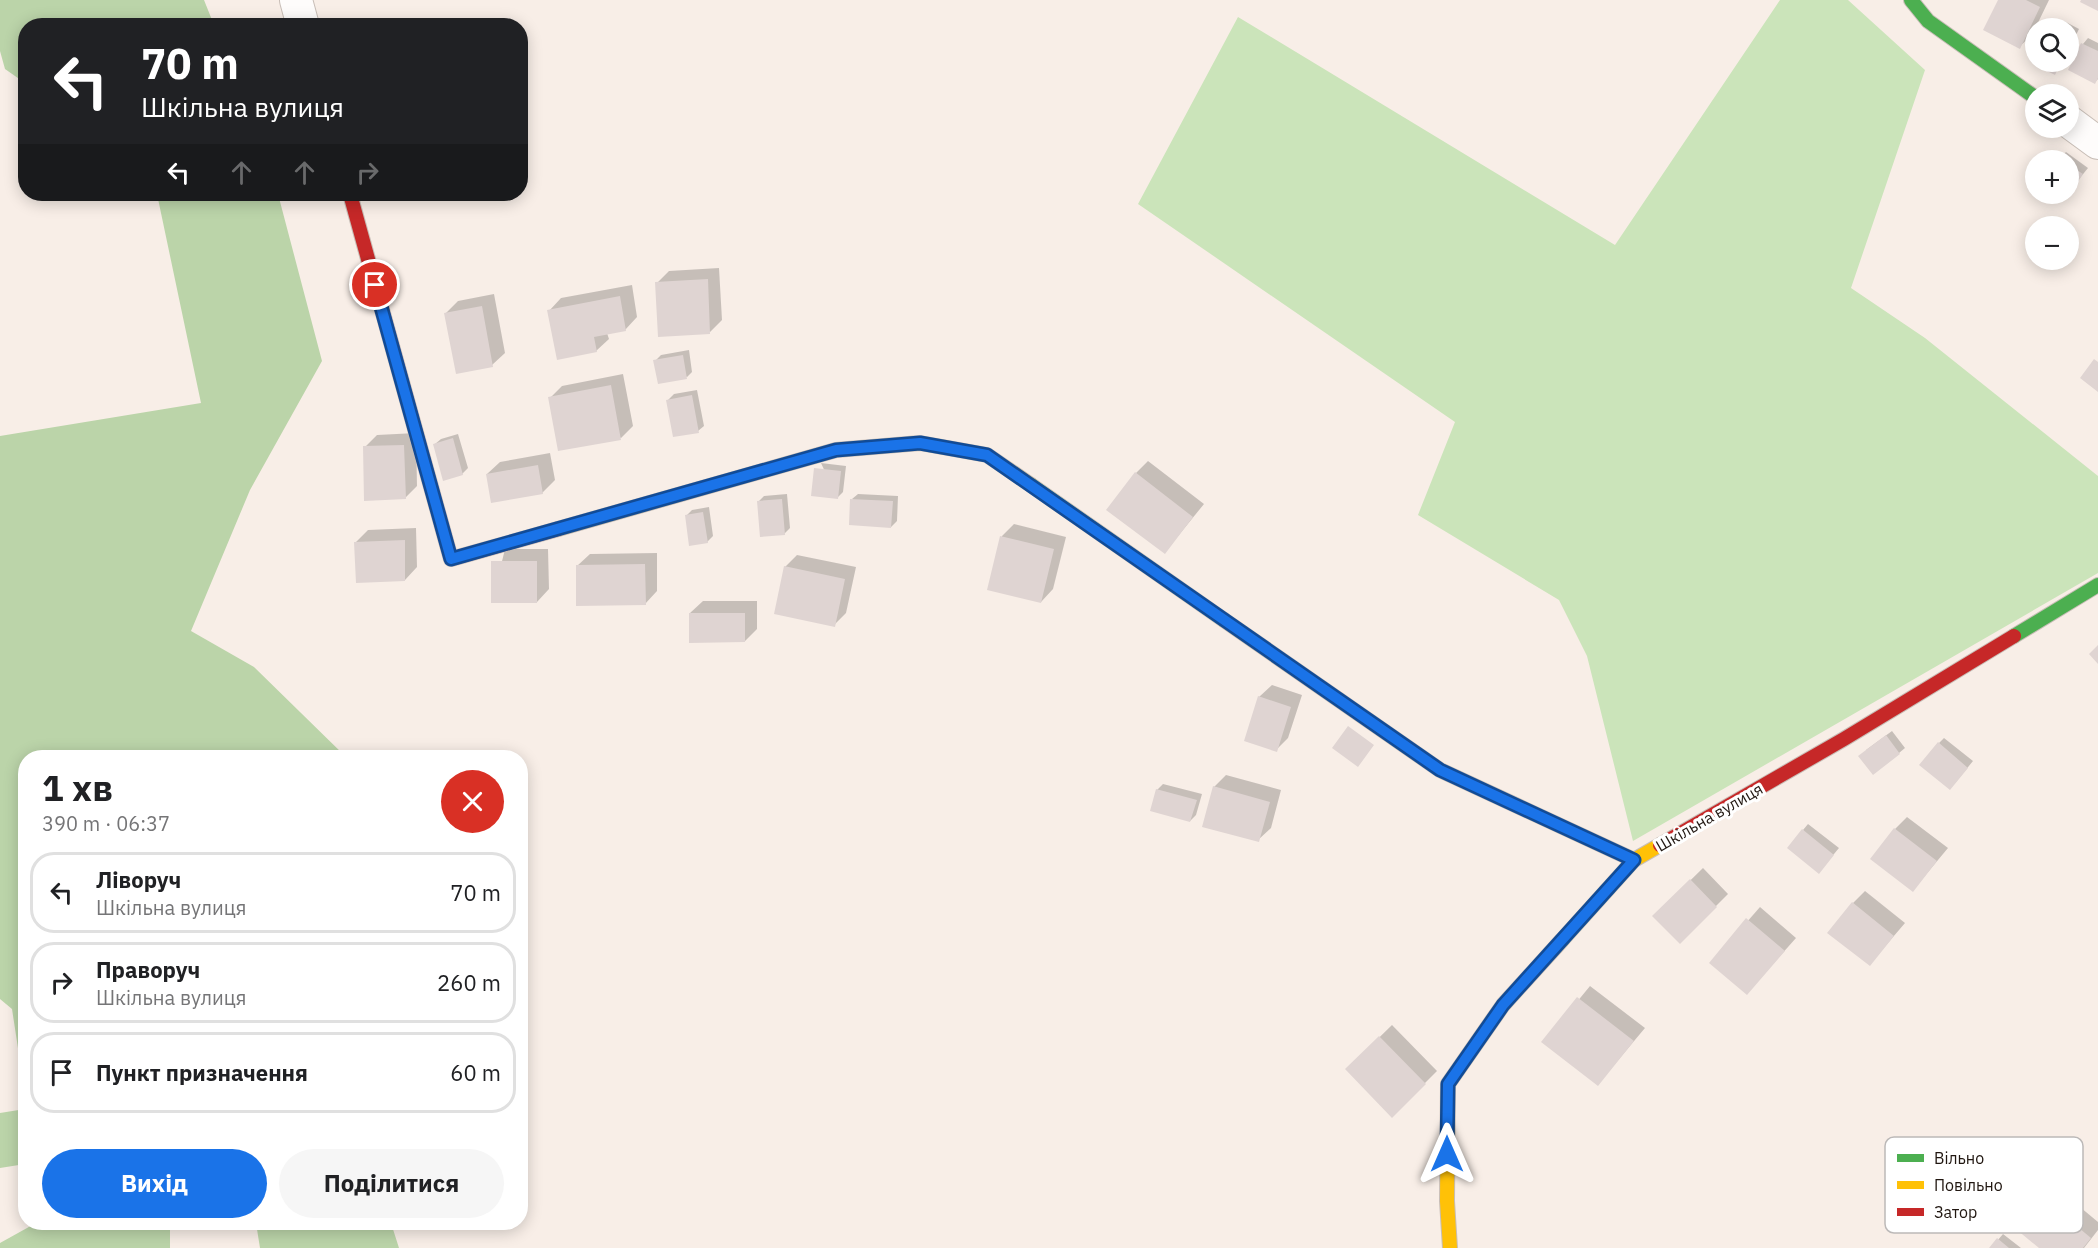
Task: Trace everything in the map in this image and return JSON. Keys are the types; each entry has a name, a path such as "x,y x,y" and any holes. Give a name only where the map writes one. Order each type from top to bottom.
{"street":[{"path":"296,0 301,18"},
{"path":"1911,0 1928,21 2025,90"},
{"path":"2079,129 2098,142"},
{"path":"352,201 451,559 836,450 920,443 987,455 1440,770 1634,860"},
{"name":"Шкільна вулиця","path":"1450,1248 1447,1201 1448,1084 1503,1005 1634,860 1844,739 2098,585"}],"green space":[{"path":"0,0 204,0 211,18 18,18 18,78 5,69 0,51"},
{"path":"1780,0 1848,0 1925,70 1851,288 1925,338 2098,476 2098,573 1633,841 1587,656 1559,600 1418,515 1455,422 1138,204 1238,17 1615,245"},
{"path":"158,201 280,201 322,361 250,490 191,631 254,667 339,750 18,750 18,1048 12,1009 0,999 0,436 201,403"},
{"path":"18,1110 18,1165 0,1168 0,1113"},
{"path":"23,1230 170,1230 170,1248 0,1248 0,1243"},
{"path":"257,1230 393,1230 399,1248 260,1248"}],"building":[{"path":"1998,0 2026,0 2040,7 2035,18 2025,18 2025,38 2020,49 1983,30"},
{"path":"2081,0 2098,0 2098,11 2080,2"},
{"path":"2081,43 2098,51 2098,78 2095,84 2072,72 2079,72"},
{"path":"708,279 710,334 658,337 655,282"},
{"path":"620,296 626,331 594,337 597,352 557,360 547,310"},
{"path":"482,306 493,367 456,374 444,313"},
{"path":"683,355 687,379 658,384 653,360"},
{"path":"2094,359 2098,362 2098,392 2080,378"},
{"path":"611,385 621,440 558,451 548,397"},
{"path":"692,395 699,433 673,437 666,400"},
{"path":"453,438 463,475 443,481 433,444"},
{"path":"404,445 406,499 364,501 363,446"},
{"path":"538,465 543,494 491,503 486,474"},
{"path":"814,468 841,471 838,499 811,496"},
{"path":"1135,472 1193,517 1165,554 1106,510"},
{"path":"782,499 785,535 760,537 757,501"},
{"path":"850,499 893,501 891,528 849,525"},
{"path":"703,512 708,543 689,546 685,515"},
{"path":"1000,536 1054,549 1041,603 987,590"},
{"path":"405,540 405,581 356,583 354,542"},
{"path":"491,561 537,561 537,603 491,603"},
{"path":"645,564 646,605 576,606 576,565"},
{"path":"784,566 845,579 835,627 774,614"},
{"path":"689,613 745,613 745,642 689,643"},
{"path":"2098,645 2098,664 2089,654"},
{"path":"1258,696 1291,707 1277,752 1244,741"},
{"path":"1348,726 1374,745 1358,767 1332,748"},
{"path":"1886,735 1900,754 1873,775 1858,756"},
{"path":"1938,742 1968,768 1950,790 1919,765"},
{"path":"1213,786 1270,802 1259,842 1202,827"},
{"path":"1156,789 1197,800 1190,822 1150,811"},
{"path":"1894,828 1937,861 1913,892 1870,859"},
{"path":"1802,829 1834,855 1819,874 1787,848"},
{"path":"1690,879 1717,907 1680,944 1652,916"},
{"path":"1852,902 1894,936 1870,966 1827,933"},
{"path":"1746,918 1785,951 1747,995 1709,963"},
{"path":"1577,997 1634,1041 1598,1086 1541,1042"},
{"path":"1379,1036 1426,1084 1392,1118 1345,1069"},
{"path":"2083,1231 2091,1238 2083,1248 2039,1248 2021,1233"},
{"path":"1997,1238 2009,1248 1989,1248"}],"traffic: fast":[{"path":"1911,0 1928,21 2025,90"},
{"path":"1031,485 1224,620"},
{"path":"2014,636 2098,585"},
{"path":"1562,940 1634,860"}],"traffic: slow":[{"path":"558,529 836,450 920,443 987,455 1031,485"},
{"path":"1224,620 1440,770 1634,860 1660,845"},
{"path":"1450,1248 1447,1201 1448,1084 1503,1005 1562,940"}],"traffic: jam":[{"path":"352,201 451,559 558,529"},
{"path":"1660,845 1844,739 2014,636"}],"route":[{"path":"375,285 451,559 836,450 920,443 987,455 1440,770 1634,860 1503,1005 1448,1084 1447,1154"}]}
